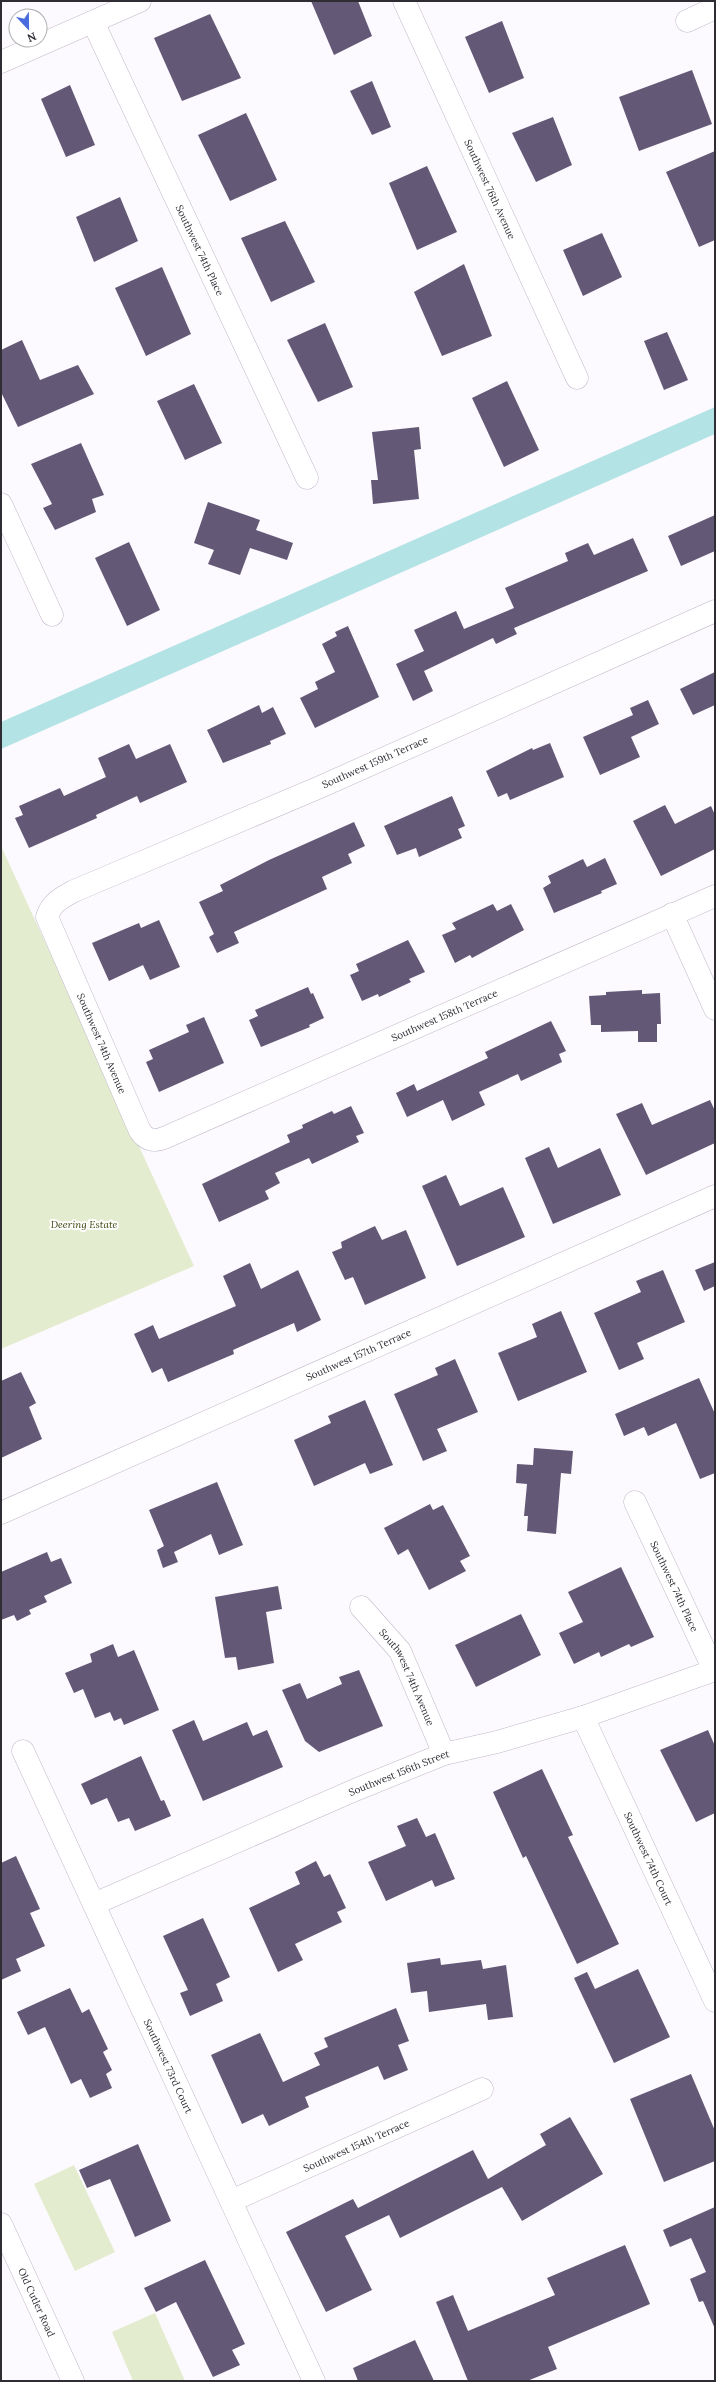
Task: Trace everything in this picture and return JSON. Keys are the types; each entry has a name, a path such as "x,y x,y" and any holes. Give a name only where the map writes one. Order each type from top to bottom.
{"street":[{"path":"1,62 140,1"},
{"name":"Southwest 76th Avenue","path":"404,1 577,378"},
{"path":"687,21 715,8"},
{"name":"Southwest 74th Place","path":"93,22 307,478"},
{"path":"1,504 52,615"},
{"name":"Southwest 159th Terrace","path":"47,922 48,912 53,905 74,892 320,787 715,611"},
{"name":"Southwest 158th Terrace","path":"173,1134 715,896"},
{"path":"672,914 715,1009"},
{"name":"Southwest 74th Avenue","path":"47,922 140,1131 146,1138 154,1140 173,1134"},
{"name":"Southwest 157th Terrace","path":"1,1513 715,1196"},
{"name":"Southwest 74th Place","path":"635,1502 714,1670"},
{"name":"Southwest 74th Avenue","path":"360,1607 400,1651 444,1754"},
{"name":"Southwest 156th Street","path":"94,1904 444,1754 497,1742 583,1716 714,1670"},
{"name":"Southwest 74th Court","path":"583,1716 715,2001"},
{"name":"Southwest 73rd Court","path":"23,1751 314,2381"},
{"name":"Southwest 154th Terrace","path":"231,2201 482,2089"},
{"name":"Old Cutler Road","path":"1,2224 73,2381"}],"green space":[{"name":"Deering Estate","path":"1,846 194,1266 1,1349"},
{"path":"74,2165 115,2252 75,2271 34,2184"},
{"path":"155,2313 185,2381 133,2381 112,2332"}],"water":[{"path":"715,407 715,434 1,749 1,722"}],"building":[{"path":"311,1 358,1 372,36 334,55"},
{"path":"210,14 241,78 182,101 154,38"},
{"path":"502,21 524,78 489,93 465,37"},
{"path":"692,70 712,124 639,151 619,97"},
{"path":"372,81 391,127 372,135 350,91"},
{"path":"70,85 95,145 66,157 41,99"},
{"path":"246,113 277,180 230,201 198,135"},
{"path":"553,117 572,165 536,182 512,133"},
{"path":"715,151 715,240 699,247 666,172"},
{"path":"427,166 457,232 417,250 389,183"},
{"path":"120,197 138,241 94,262 76,217"},
{"path":"285,221 315,282 271,302 241,238"},
{"path":"602,233 622,277 583,296 563,250"},
{"path":"464,264 492,336 442,356 414,292"},
{"path":"162,267 191,334 146,356 115,288"},
{"path":"325,323 353,387 318,402 287,340"},
{"path":"667,332 688,380 664,390 644,341"},
{"path":"22,340 40,380 78,365 94,394 18,427 1,392 1,350"},
{"path":"507,381 539,450 504,467 472,398"},
{"path":"194,384 222,443 185,460 157,401"},
{"path":"419,427 421,449 414,450 419,499 373,504 371,480 378,480 372,432"},
{"path":"81,443 104,495 92,499 96,512 55,530 43,508 52,504 31,464"},
{"path":"208,502 260,520 256,530 293,543 287,560 250,548 240,575 208,564 214,550 194,543"},
{"path":"715,515 715,551 681,566 668,536"},
{"path":"633,538 648,571 514,628 517,634 496,644 493,638 424,671 433,691 413,701 396,664 424,651 414,630 456,611 464,629 514,608 505,588 568,561 565,553 588,543 594,555"},
{"path":"129,542 160,610 127,626 95,558"},
{"path":"348,626 379,697 315,728 300,698 318,689 315,682 335,672 322,644 337,636 335,632"},
{"path":"715,672 715,705 693,715 680,689"},
{"path":"648,700 659,724 631,737 640,757 600,775 583,737 633,715 630,708"},
{"path":"259,705 262,713 273,707 286,734 270,741 271,744 223,763 207,730"},
{"path":"550,743 564,777 510,800 507,793 498,797 486,771 532,748 533,750"},
{"path":"129,744 136,759 170,744 187,782 140,803 137,796 96,815 97,818 29,848 15,818 23,815 19,806 60,788 64,796 106,777 98,758"},
{"path":"452,796 465,826 458,829 462,838 419,857 416,848 397,855 384,826"},
{"path":"665,805 675,824 711,806 715,815 715,849 661,876 633,821"},
{"path":"354,822 365,846 348,854 352,863 322,877 327,889 234,932 239,943 217,953 209,937 214,934 199,902 223,891 220,885 269,860"},
{"path":"605,858 617,884 601,891 602,893 554,913 543,888 551,883 548,876 583,859 587,867"},
{"path":"493,904 497,911 511,904 524,930 472,958 470,955 455,963 442,935 456,929 452,923"},
{"path":"159,920 180,967 150,980 143,965 109,981 92,943 139,923 141,928"},
{"path":"408,940 425,972 409,979 411,982 379,997 378,994 362,1001 350,975 359,971 356,964"},
{"path":"308,987 311,994 313,993 324,1018 309,1025 310,1027 261,1047 249,1020 258,1016 255,1010"},
{"path":"642,990 642,994 660,993 661,1024 657,1024 657,1042 638,1042 638,1031 601,1032 601,1025 591,1025 589,996 606,995 606,992"},
{"path":"204,1017 224,1063 159,1092 146,1062 153,1059 149,1050 189,1032 186,1025"},
{"path":"551,1021 566,1051 559,1054 562,1062 521,1081 518,1074 479,1092 485,1105 452,1121 443,1100 407,1117 396,1093 414,1084 417,1091 488,1058 485,1052"},
{"path":"710,1100 715,1111 715,1143 646,1175 616,1114 642,1103 652,1125"},
{"path":"351,1106 364,1133 356,1136 359,1142 312,1164 309,1158 275,1173 280,1183 265,1191 269,1199 219,1222 202,1184 290,1142 287,1135 303,1128 302,1125 332,1111 334,1114"},
{"path":"549,1147 558,1168 600,1148 621,1195 553,1224 525,1158"},
{"path":"446,1175 460,1206 503,1187 525,1237 457,1266 422,1186"},
{"path":"375,1226 382,1240 406,1230 426,1278 365,1305 353,1277 345,1280 332,1252 342,1248 341,1242"},
{"path":"715,1262 715,1286 704,1291 695,1270"},
{"path":"250,1263 261,1289 298,1270 321,1320 297,1332 294,1323 233,1350 234,1354 168,1382 162,1368 152,1373 134,1334 153,1325 159,1339 236,1306 223,1276"},
{"path":"663,1270 685,1322 637,1343 644,1359 619,1370 594,1313 641,1292 636,1281"},
{"path":"561,1311 587,1372 518,1401 498,1353 537,1337 532,1324"},
{"path":"455,1359 478,1412 437,1429 447,1451 423,1461 394,1394 438,1375 435,1368"},
{"path":"21,1372 36,1403 29,1407 42,1439 1,1458 1,1381"},
{"path":"699,1378 715,1414 715,1473 700,1479 676,1423 648,1436 644,1427 624,1436 615,1414"},
{"path":"365,1400 393,1465 370,1474 365,1463 314,1486 294,1440 331,1423 328,1416"},
{"path":"534,1448 573,1451 571,1474 561,1473 556,1534 527,1531 528,1516 524,1516 527,1484 516,1483 517,1464 533,1465"},
{"path":"217,1482 243,1545 219,1555 211,1534 174,1552 178,1562 163,1568 157,1550 164,1546 149,1510"},
{"path":"430,1504 433,1510 443,1505 470,1556 460,1561 466,1571 429,1590 408,1549 398,1555 384,1528"},
{"path":"47,1552 51,1562 61,1558 72,1583 44,1596 47,1602 29,1610 31,1614 17,1621 14,1615 1,1620 1,1572"},
{"path":"621,1567 654,1637 631,1647 629,1644 601,1657 599,1652 574,1664 559,1633 583,1622 568,1592"},
{"path":"278,1586 282,1609 266,1612 274,1663 238,1670 236,1657 225,1658 215,1597"},
{"path":"521,1614 541,1655 476,1687 455,1645"},
{"path":"113,1644 118,1657 134,1650 159,1710 124,1725 121,1718 114,1721 110,1712 95,1718 83,1689 74,1693 65,1673 92,1662 90,1654"},
{"path":"359,1670 383,1726 319,1752 305,1741 282,1690 300,1683 307,1699 342,1684 339,1677"},
{"path":"194,1720 203,1741 247,1722 253,1736 267,1730 283,1767 203,1801 172,1730"},
{"path":"708,1730 715,1746 715,1813 696,1822 660,1750"},
{"path":"141,1756 161,1801 164,1800 171,1816 135,1831 129,1818 118,1822 107,1798 91,1805 81,1784"},
{"path":"542,1769 573,1835 568,1837 619,1944 577,1964 526,1856 523,1858 493,1792"},
{"path":"417,1818 426,1837 435,1833 455,1879 435,1887 432,1880 386,1901 368,1862 406,1846 397,1826"},
{"path":"16,1856 40,1909 30,1913 45,1946 16,1959 21,1971 1,1980 1,1863"},
{"path":"316,1861 324,1877 330,1874 346,1908 337,1912 342,1922 295,1944 303,1960 278,1972 249,1908 300,1884 295,1872"},
{"path":"203,1918 230,1977 216,1984 223,2001 190,2016 180,1993 188,1990 163,1936"},
{"path":"440,1958 441,1965 481,1960 483,1969 506,1965 513,2017 488,2020 486,2004 429,2012 427,1991 411,1993 407,1963"},
{"path":"638,1969 670,2037 614,2063 574,1978 587,1972 595,1989"},
{"path":"70,1988 82,2013 89,2009 108,2049 103,2052 112,2070 106,2074 112,2088 90,2098 81,2079 71,2084 45,2027 28,2035 17,2012"},
{"path":"396,2008 409,2041 398,2045 408,2070 384,2080 378,2066 305,2097 309,2107 269,2126 263,2114 242,2124 211,2055 260,2033 283,2082 320,2065 314,2053 328,2047 324,2038"},
{"path":"691,2074 715,2131 715,2161 664,2182 630,2099"},
{"path":"570,2117 603,2174 522,2221 502,2187 400,2238 389,2215 345,2236 372,2290 326,2312 286,2232 353,2199 358,2208 473,2150 488,2179 546,2145 540,2134"},
{"path":"138,2144 171,2221 135,2237 110,2179 87,2188 79,2170"},
{"path":"715,2207 715,2329 703,2301 699,2302 690,2279 706,2272 691,2238 670,2247 663,2230"},
{"path":"625,2245 650,2304 548,2347 557,2369 527,2381 468,2381 436,2302 453,2295 468,2331 555,2295 547,2278"},
{"path":"205,2260 245,2344 232,2350 240,2365 213,2377 176,2302 156,2312 144,2288"},
{"path":"415,2340 434,2381 358,2381 353,2368"}]}
